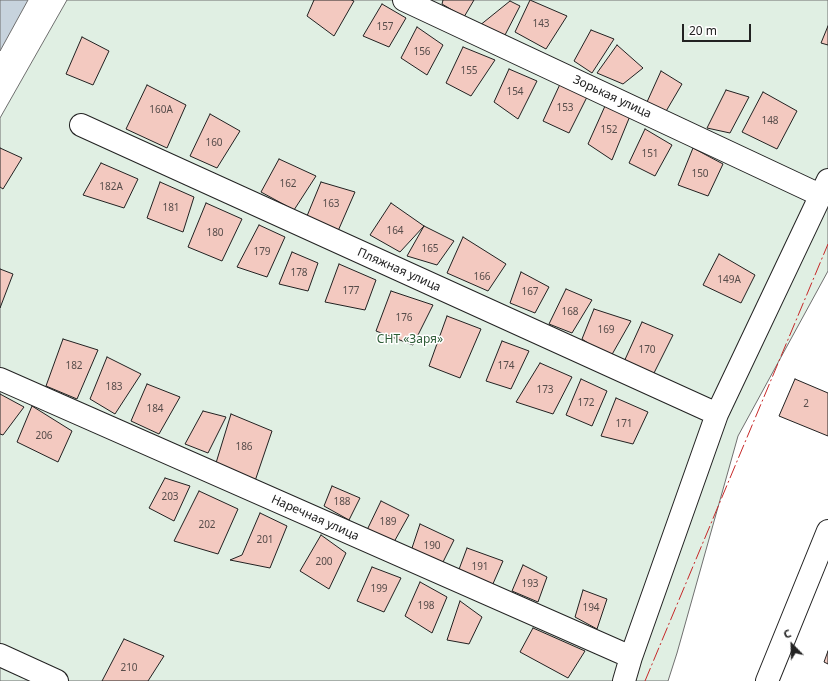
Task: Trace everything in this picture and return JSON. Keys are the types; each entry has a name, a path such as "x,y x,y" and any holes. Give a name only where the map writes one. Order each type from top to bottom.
{"street":[{"name":"Зорькая улица","path":"404,0 824,187"},
{"name":"Пляжная улица","path":"82,125 717,414"},
{"path":"624,681 631,657 717,414 824,187"},
{"name":"Наречная улица","path":"0,379 631,657"},
{"path":"767,681 828,531"},
{"path":"0,655 57,681"}],"green space":[{"name":"СНТ «Заря»","path":"67,0 828,0 828,271 738,436 668,681 0,681 0,118"}],"shaded area":[{"path":"0,0 28,0 0,51"}],"building":[{"path":"314,0 354,1 334,36 307,16"},
{"path":"443,0 474,0 464,17 442,4"},
{"path":"530,0 567,16 546,49 515,32"},
{"path":"510,1 520,6 505,35 479,26"},
{"path":"382,4 406,18 389,47 363,36"},
{"path":"828,26 828,45 821,43"},
{"path":"417,27 443,45 427,75 401,58"},
{"path":"591,30 614,39 592,73 574,61"},
{"path":"82,37 109,51 93,85 66,74"},
{"path":"617,45 643,68 623,84 597,73"},
{"path":"463,47 495,60 471,96 446,83"},
{"path":"509,69 537,81 518,119 494,102"},
{"path":"661,71 682,84 665,113 647,102"},
{"path":"561,82 588,95 569,133 543,121"},
{"path":"147,85 186,105 167,148 126,129"},
{"path":"726,90 749,97 730,133 707,128"},
{"path":"763,92 797,111 777,149 742,132"},
{"path":"605,106 630,116 612,160 588,144"},
{"path":"210,114 240,131 217,168 190,156"},
{"path":"645,129 672,145 655,176 629,163"},
{"path":"0,148 22,158 3,189 0,187"},
{"path":"693,148 723,164 708,196 678,185"},
{"path":"279,159 316,176 294,210 261,192"},
{"path":"101,163 138,179 124,208 83,195"},
{"path":"160,182 194,197 183,232 147,218"},
{"path":"321,182 355,192 338,231 307,216"},
{"path":"206,203 242,219 222,261 188,247"},
{"path":"391,203 424,226 400,252 370,235"},
{"path":"259,225 285,237 267,277 237,267"},
{"path":"424,226 454,241 437,265 407,256"},
{"path":"463,237 506,264 488,291 447,273"},
{"path":"292,252 318,263 308,291 279,284"},
{"path":"719,254 755,275 741,303 703,285"},
{"path":"339,264 376,280 365,310 325,302"},
{"path":"0,269 13,274 0,308"},
{"path":"521,272 549,287 535,313 510,303"},
{"path":"566,289 592,300 572,333 549,324"},
{"path":"391,291 433,305 413,345 376,331"},
{"path":"594,309 631,321 610,358 582,339"},
{"path":"447,316 481,329 460,378 429,366"},
{"path":"642,322 673,335 653,375 623,364"},
{"path":"63,339 98,350 77,399 46,386"},
{"path":"502,341 529,351 511,389 486,381"},
{"path":"107,357 141,374 115,414 90,399"},
{"path":"540,363 572,377 553,414 516,402"},
{"path":"581,379 607,391 592,426 566,415"},
{"path":"795,379 828,393 828,436 779,416"},
{"path":"147,384 180,397 159,434 131,421"},
{"path":"0,394 24,407 3,435 0,434"},
{"path":"616,398 648,412 633,444 601,436"},
{"path":"32,406 72,431 58,462 17,442"},
{"path":"203,411 226,417 208,453 185,444"},
{"path":"231,414 272,431 255,481 216,463"},
{"path":"165,478 190,486 174,521 149,508"},
{"path":"332,486 360,498 349,520 324,506"},
{"path":"199,491 238,509 218,554 174,541"},
{"path":"381,501 409,515 394,542 367,530"},
{"path":"260,513 287,526 270,568 230,560 242,555"},
{"path":"420,524 454,540 442,564 411,551"},
{"path":"321,535 346,553 329,589 300,571"},
{"path":"467,548 503,561 492,586 458,572"},
{"path":"523,565 547,577 538,602 512,591"},
{"path":"372,567 401,578 384,612 357,601"},
{"path":"420,582 447,597 432,633 405,616"},
{"path":"583,590 607,599 597,629 575,617"},
{"path":"460,601 482,617 469,644 447,640"},
{"path":"533,628 585,651 568,678 520,652"},
{"path":"124,639 164,656 148,681 102,681"},
{"path":"828,651 828,664 824,662"}],"power":[{"path":"645,681 828,244"}]}
